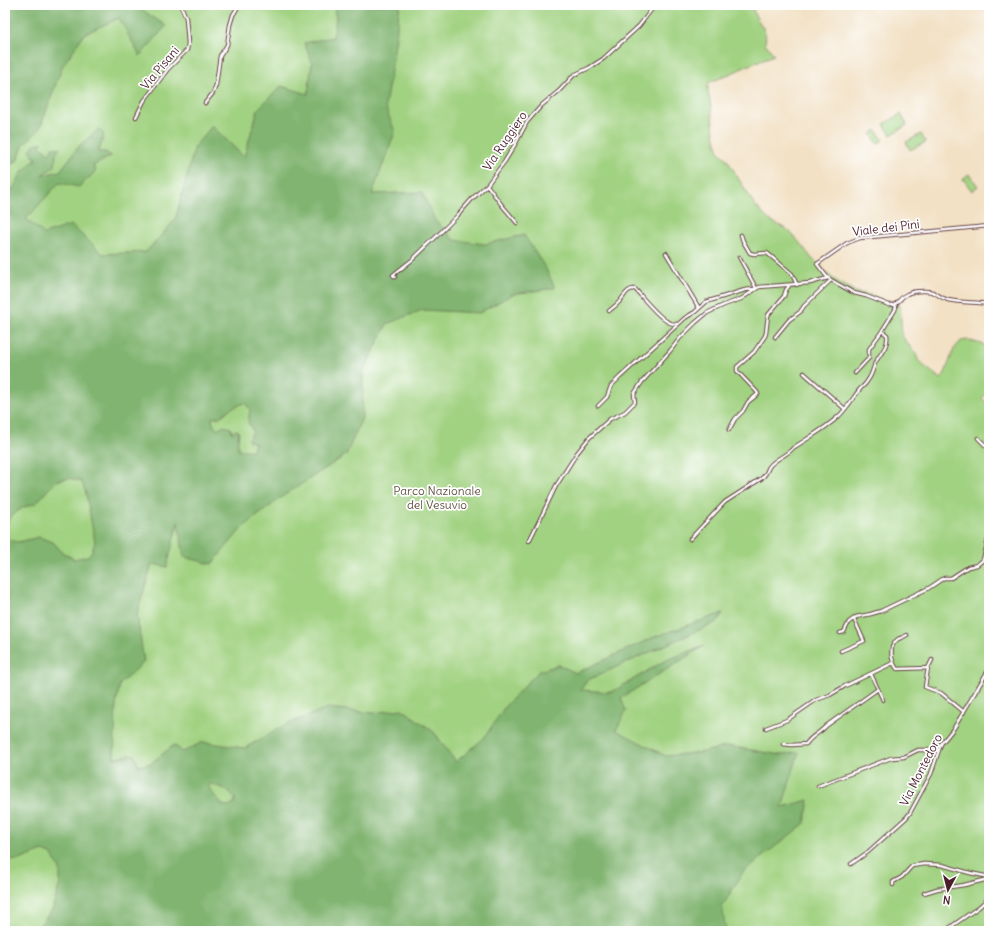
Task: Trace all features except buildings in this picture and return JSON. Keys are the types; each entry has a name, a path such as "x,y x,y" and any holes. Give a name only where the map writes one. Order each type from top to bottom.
{"street":[{"name":"Via Pisani","path":"136,117 144,101 168,69 187,50 188,43 186,18 182,5"},
{"path":"205,103 213,93 216,85 220,56 227,45 230,24 239,5"},
{"name":"Via Ruggiero","path":"395,277 393,275 412,260 487,185 505,161 527,122 542,105 559,91 574,75 603,59 639,26 655,5"},
{"path":"487,185 517,223"},
{"name":"Viale dei Pini","path":"895,305 890,305 854,293 829,279 817,264 846,243 860,238 989,226"},
{"path":"741,234 743,242 749,252 754,254 767,253 792,274 797,285"},
{"path":"666,253 699,308"},
{"path":"739,257 756,288"},
{"path":"598,406 608,397 610,388 616,381 678,324 706,302 759,287 810,284 829,279"},
{"path":"775,337 789,320 800,312 829,279"},
{"path":"729,430 735,419 743,411 748,402 758,393 737,371 737,367 754,352 765,336 769,313 784,296 789,285"},
{"path":"529,541 556,486 577,452 589,438 610,418 624,412 635,402 634,394 642,382 695,323 707,313 741,299 756,288"},
{"path":"609,311 631,289 636,289 666,321 669,323 678,324"},
{"path":"855,373 869,358 869,349 895,310 895,305 905,294 931,291 947,300 989,304"},
{"path":"690,539 725,502 762,478 767,473 769,467 781,456 791,451 793,448 830,423 845,409 863,385 867,382 875,363 885,348 888,336 882,331"},
{"path":"804,373 845,409"},
{"path":"978,438 989,449"},
{"path":"840,634 844,632 849,622 856,617 881,611 928,588 944,578 951,578 968,567 977,565 983,560 989,536"},
{"path":"841,651 864,641 854,619"},
{"path":"907,635 898,639 894,645 891,655 893,663 897,669 928,668"},
{"path":"932,660 928,668 925,687 940,693 964,712"},
{"path":"766,728 783,722 809,704 893,663"},
{"name":"Via Montedoro","path":"851,864 868,852 910,813 931,774 943,741 954,728 989,669"},
{"path":"871,674 883,700"},
{"path":"783,744 806,744 826,726 878,689"},
{"path":"818,786 891,758 904,757 918,750 939,750"},
{"path":"893,886 893,882 902,877 912,866 924,864 942,865 985,876 989,879"},
{"path":"924,893 989,879"},
{"path":"945,931 979,907 989,898"}],"green space":[{"name":"Parco Nazionale del Vesuvio","path":"5,5 750,5 765,32 765,43 774,55 708,83 708,91 714,134 719,152 726,158 754,204 769,220 788,230 812,259 835,280 856,292 870,295 892,304 900,305 902,336 916,354 918,360 941,379 945,373 954,349 961,341 967,340 989,346 989,391 982,398 989,406 989,931 5,931"},
{"path":"5,5 135,5 166,26 140,56 119,18 84,34 62,67 38,131 24,144 17,161 7,165 5,168"},
{"path":"333,5 400,5 385,106 395,132 372,194 422,192 435,220 454,240 485,244 524,235 546,269 555,288 513,294 479,313 422,310 387,324 363,372 362,418 346,455 283,496 242,528 212,564 184,557 178,522 167,567 152,564 137,614 144,662 120,684 116,705 114,758 134,754 139,766 151,763 174,745 183,752 203,742 245,748 281,727 327,708 373,713 402,709 434,732 456,762 484,738 506,705 539,671 559,665 576,673 654,637 723,613 717,622 588,680 580,690 612,692 664,661 704,646 621,698 626,711 616,730 666,756 703,752 728,746 780,755 799,752 782,807 809,800 805,823 743,872 722,907 726,931 35,931 52,910 60,883 60,869 51,854 43,851 19,860 5,860 5,204 22,172 37,158 34,157 30,150 35,144 42,142 40,147 50,154 52,147 60,148 56,154 55,166 42,175 60,171 80,145 99,129 104,134 99,152 106,152 111,156 93,166 96,171 79,187 59,183 26,219 44,234 71,225 103,254 146,252 175,220 195,146 212,126 244,157 258,109 281,86 308,94 312,62 304,43 333,37 336,18","holes":["244,403 250,410 248,422 253,431 248,440 255,443 253,450 238,450 239,432 236,430 232,433 231,428 223,426 216,429 213,424 212,418 220,417 230,409","69,478 82,482 86,494 95,542 92,551 88,556 74,559 62,552 53,542 39,537 18,542 8,540 6,529 9,518 22,508 36,503 56,481","209,784 211,784 225,789 235,798 235,802 229,806 222,805 209,788"]},
{"path":"901,114 907,125 891,135 884,124"},
{"path":"876,130 883,140 878,144 871,134"},
{"path":"921,134 926,142 910,150 906,142"},
{"path":"969,174 978,186 972,191 963,179"}]}
